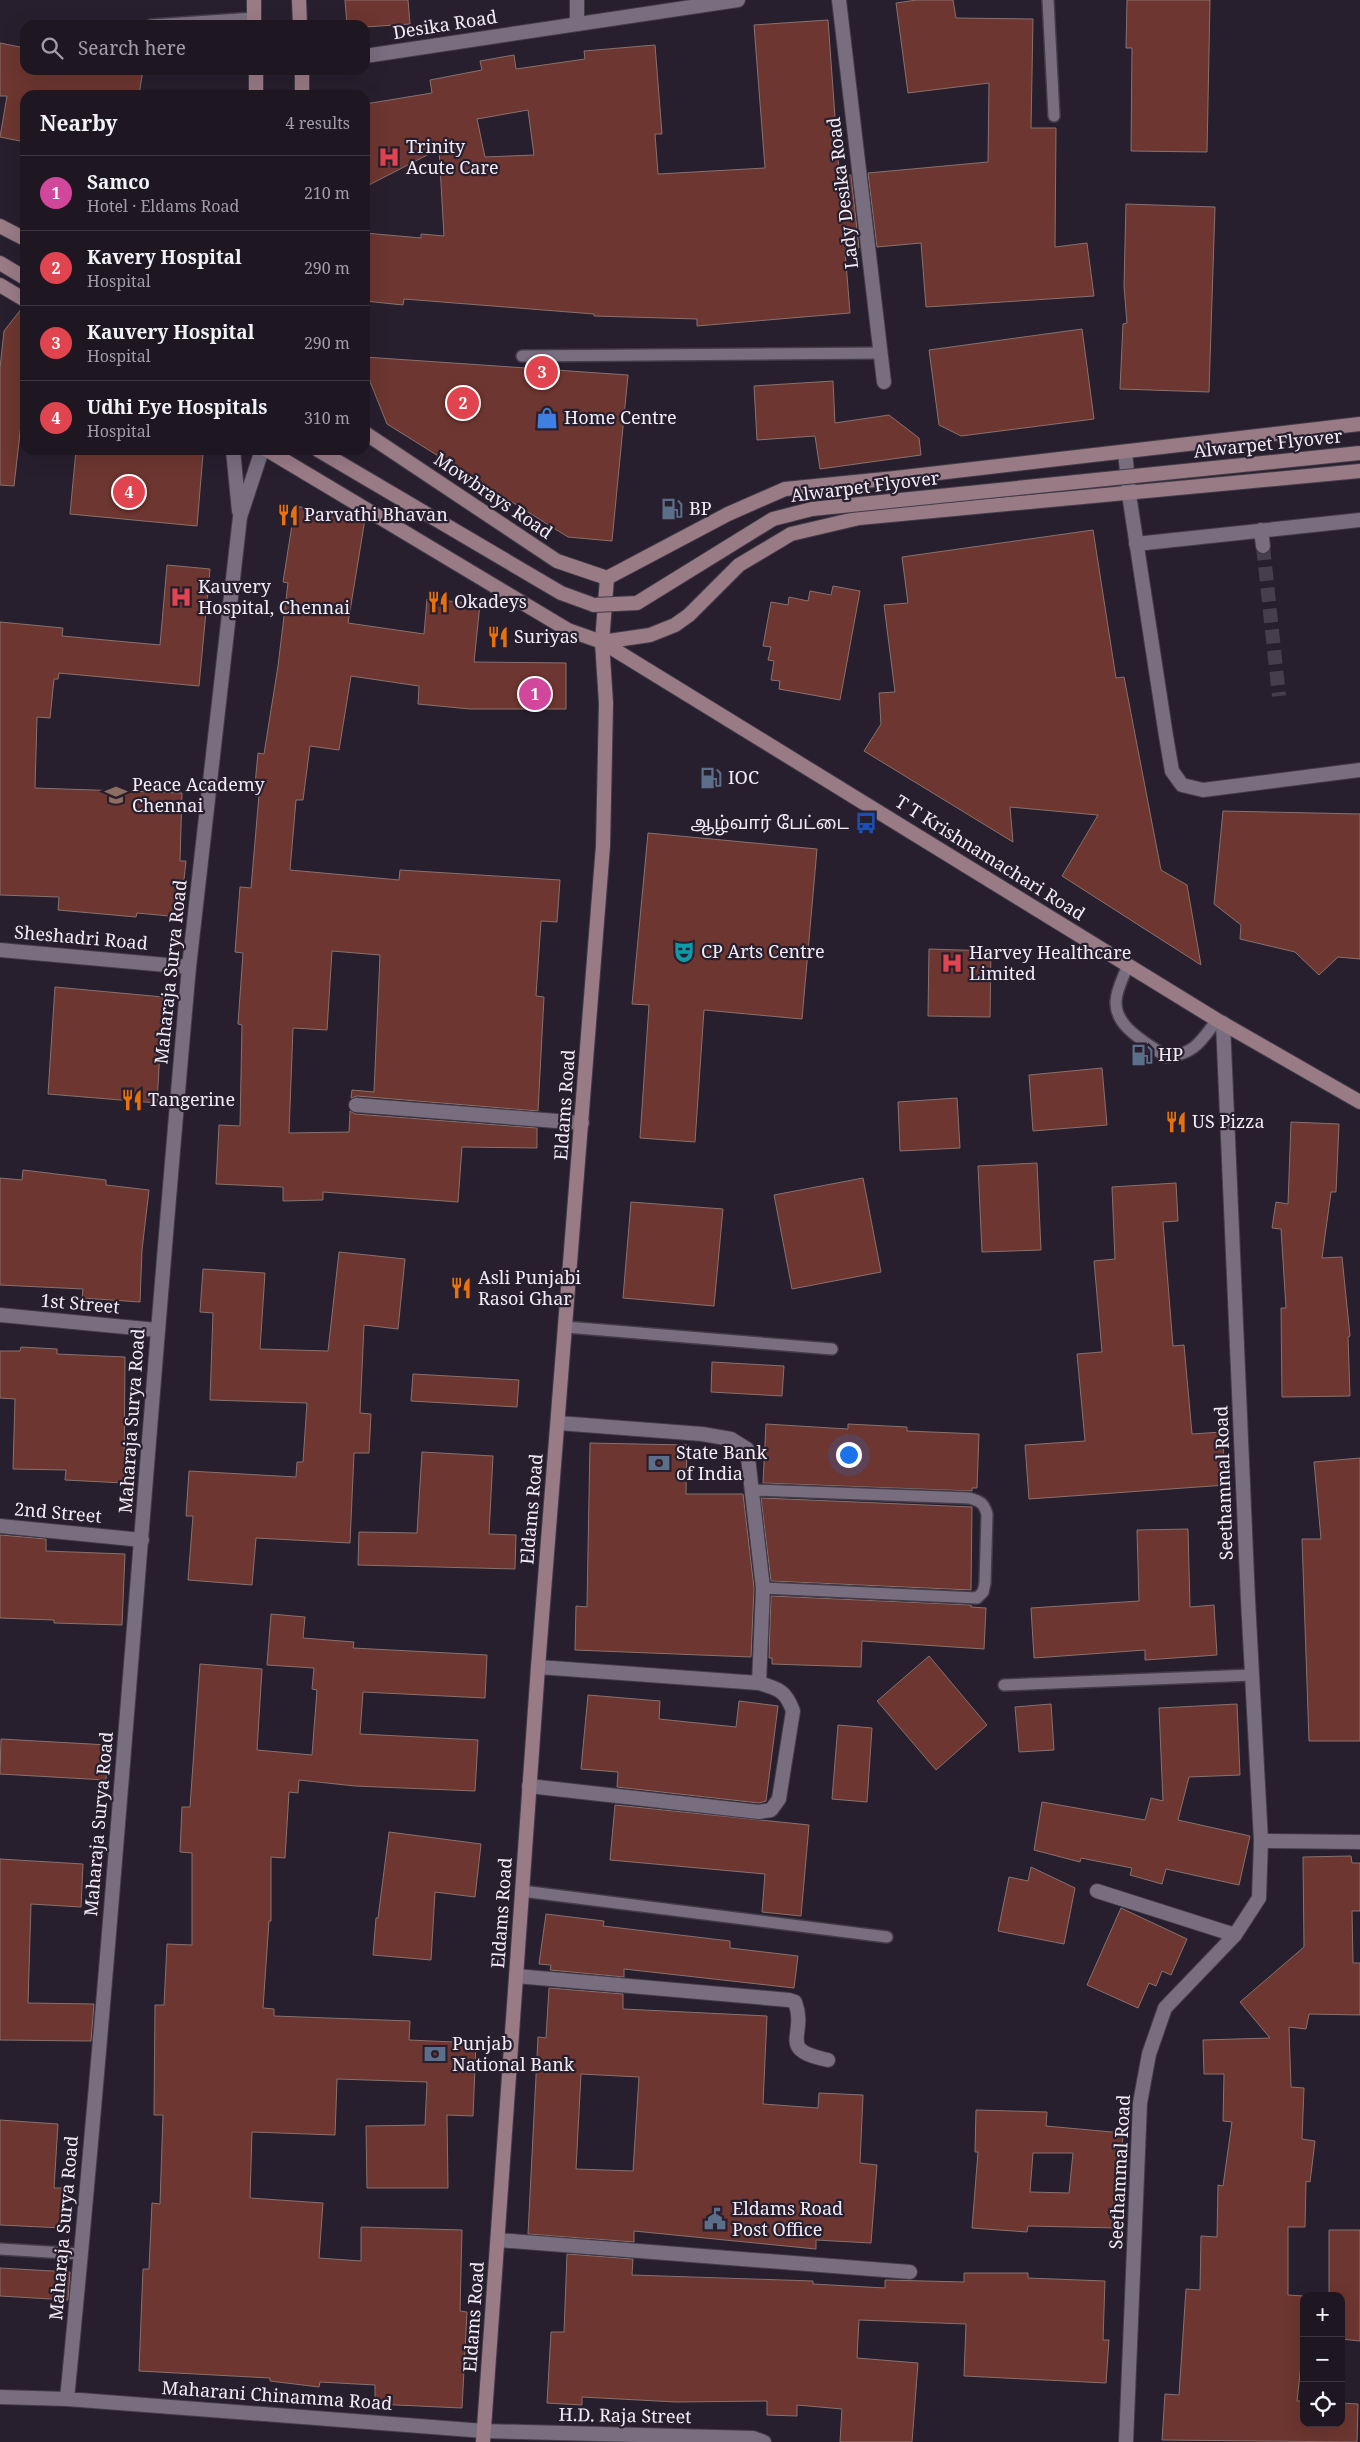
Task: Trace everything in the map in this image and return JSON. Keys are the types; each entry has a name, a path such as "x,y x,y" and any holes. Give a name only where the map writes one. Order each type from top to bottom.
{"main road":[{"path":"254,0 254,20"},
{"path":"299,0 300,20"},
{"path":"256,75 256,90"},
{"path":"302,75 302,90"},
{"path":"0,226 20,236"},
{"path":"0,263 20,275"},
{"path":"0,285 20,297"},
{"path":"606,578 728,514 785,488 895,478 1360,424"},
{"name":"Mowbrays Road","path":"370,436 557,561 606,578"},
{"name":"Alwarpet Flyover","path":"326,455 561,593 594,605 637,603 773,519 812,509 1360,453"},
{"path":"276,455 568,630 602,642 650,635 675,626 689,615 739,565 790,534 859,518 1360,471"},
{"name":"Eldams Road","path":"484,2436 538,1667 603,846 606,703 602,642 606,578"},
{"name":"T T Krishnamachari Road","path":"602,642 1220,1021 1360,1102"}],"street":[{"path":"577,0 577,24"},
{"name":"Desika Road","path":"370,55 577,24 688,4 738,0"},
{"name":"Lady Desika Road","path":"839,0 884,382"},
{"path":"1125,452 1136,544 1166,736 1172,771 1182,785 1203,790 1360,770"},
{"path":"234,455 240,517"},
{"name":"Maharaja Surya Road","path":"67,2399 142,1540 157,1330 189,967 240,517 260,455"},
{"path":"1136,544 1360,520"},
{"path":"1261,530 1263,546"},
{"name":"Sheshadri Road","path":"0,950 189,967"},
{"name":"Seethammal Road","path":"1126,2442 1140,2103 1149,2054 1165,2008 1235,1935 1259,1898 1261,1841 1220,1021"},
{"path":"356,1105 582,1123"},
{"name":"1st Street","path":"0,1315 157,1330"},
{"path":"558,1424 702,1434 730,1439 747,1449 764,1588 760,1683"},
{"name":"2nd Street","path":"0,1526 142,1540"},
{"path":"530,1786 759,1812 771,1810 779,1799 793,1711 789,1698 778,1689 760,1683 538,1667"},
{"path":"1261,1841 1360,1842"},
{"path":"1097,1890 1235,1935"},
{"path":"516,1976 789,2000 794,2002 797,2009 796,2040 800,2049 806,2056 828,2060"},
{"path":"498,2240 910,2272"},
{"name":"Maharani Chinamma Road","path":"0,2397 67,2399 484,2436"},
{"name":"H.D. Raja Street","path":"484,2436 753,2438 764,2442"}],"lane":[{"path":"1048,0 1054,116"},
{"path":"522,356 881,354"},
{"path":"1128,965 1116,1000 1116,1014 1123,1025 1166,1057 1181,1056 1196,1048 1220,1021"},
{"path":"566,1327 832,1349"},
{"path":"753,1490 969,1498 980,1501 985,1506 987,1514 985,1583 983,1592 977,1598 764,1588"},
{"path":"1004,1685 1252,1675"},
{"path":"522,1891 887,1937"},
{"path":"0,2249 81,2254"}],"building":[{"path":"345,0 408,0 410,24 370,27 370,20 347,20"},
{"path":"917,0 953,0 956,18 1033,19 1031,128 1056,128 1055,247 1087,243 1094,296 926,307 921,243 877,247 868,173 988,162 989,83 908,93 896,3"},
{"path":"1127,0 1210,0 1207,152 1131,151 1132,48 1126,48"},
{"path":"828,20 839,172 846,172 846,175 851,175 859,248 845,250 850,313 697,326 697,319 594,316 594,314 404,299 403,305 370,302 370,233 421,238 421,234 444,236 439,149 370,184 370,103 432,93 430,80 482,70 480,61 514,55 516,69 585,59 584,51 655,45 662,134 655,134 658,174 765,168 754,25","holes":["528,110 534,155 485,157 477,119"]},
{"path":"0,43 20,47 20,75 142,75 140,90 20,90 20,141 0,137 7,96 0,96"},
{"path":"1126,204 1215,207 1209,392 1120,389 1123,324 1127,323 1124,286"},
{"path":"20,311 20,433 14,486 0,485 0,368 4,331"},
{"path":"1082,329 1094,419 961,436 939,425 929,350"},
{"path":"370,357 628,375 612,541 568,537 387,424 370,382"},
{"path":"833,381 835,423 889,415 919,438 921,455 820,469 815,436 757,440 754,386"},
{"path":"76,455 203,455 197,526 70,514"},
{"path":"295,506 365,519 348,623 424,634 427,599 480,604 474,662 566,663 566,709 470,709 418,704 419,686 351,676 339,750 310,746 303,800 296,800 290,870 399,880 400,870 560,880 557,922 541,921 536,996 544,997 538,1111 357,1096 351,1098 352,1090 374,1092 380,955 332,951 327,1030 293,1028 289,1133 349,1132 350,1111 355,1114 537,1128 537,1148 462,1147 458,1202 323,1192 323,1200 283,1201 283,1187 216,1184 219,1125 240,1126 242,1025 238,1024 243,953 235,952 240,887 251,888 259,795 254,795 258,753 264,754 278,666 288,583 283,582"},
{"path":"1093,530 1116,678 1124,677 1161,870 1187,885 1201,965 1062,876 1098,815 1010,807 1013,842 864,751 881,724 879,693 895,692 884,605 908,603 902,557"},
{"path":"167,565 210,569 199,686 59,673 58,679 54,679 50,718 37,717 35,788 182,793 180,861 186,861 180,917 137,913 136,917 58,910 59,897 0,895 0,622 63,628 62,636 160,645"},
{"path":"833,586 860,591 840,700 779,689 780,681 771,680 774,661 768,660 771,647 763,646 771,602 788,605 789,597 808,601 810,591 831,595"},
{"path":"1223,811 1360,814 1360,959 1338,957 1319,975 1295,952 1240,939 1241,925 1214,904"},
{"path":"648,833 817,849 802,1019 704,1010 695,1142 640,1138 649,1005 632,1004"},
{"path":"929,949 991,951 990,1017 928,1016"},
{"path":"55,987 163,997 157,1103 48,1094"},
{"path":"1102,1068 1107,1125 1033,1131 1029,1075"},
{"path":"957,1098 960,1148 900,1151 898,1102"},
{"path":"1291,1122 1339,1124 1336,1192 1331,1192 1322,1258 1342,1257 1350,1336 1348,1337 1350,1396 1282,1397 1281,1308 1286,1308 1281,1229 1272,1228 1276,1202 1288,1204"},
{"path":"1037,1163 1041,1250 982,1252 978,1166"},
{"path":"23,1170 106,1180 106,1185 149,1190 142,1250 140,1302 82,1298 83,1289 0,1285 0,1178 22,1180"},
{"path":"863,1178 881,1272 792,1289 774,1195"},
{"path":"1176,1183 1178,1221 1163,1222 1173,1346 1184,1345 1192,1434 1222,1432 1226,1485 1029,1499 1025,1445 1085,1441 1077,1354 1102,1352 1094,1261 1115,1259 1112,1187"},
{"path":"631,1202 723,1209 714,1306 623,1298"},
{"path":"339,1252 405,1259 398,1329 364,1325 360,1413 371,1414 369,1453 354,1453 350,1543 256,1538 252,1585 188,1580 193,1516 186,1516 189,1471 296,1477 297,1462 303,1462 307,1403 210,1400 213,1313 200,1312 203,1269 265,1273 260,1349 328,1351"},
{"path":"21,1347 57,1349 57,1354 125,1357 124,1483 65,1480 66,1470 13,1469 15,1399 0,1398 0,1351 20,1351"},
{"path":"712,1362 784,1366 782,1396 711,1392"},
{"path":"413,1374 519,1380 517,1407 411,1401"},
{"path":"766,1424 848,1429 848,1424 907,1427 907,1431 979,1434 977,1488 972,1488 972,1491 763,1483"},
{"path":"590,1443 687,1445 686,1494 743,1494 754,1588 751,1657 575,1650 576,1606 587,1607"},
{"path":"422,1452 493,1456 489,1534 516,1535 515,1569 358,1565 359,1532 417,1533"},
{"path":"1360,1458 1360,1741 1309,1741 1302,1539 1321,1539 1314,1462"},
{"path":"761,1498 972,1507 971,1590 771,1581"},
{"path":"1188,1529 1190,1607 1214,1605 1217,1655 1145,1660 1145,1650 1034,1658 1031,1608 1139,1601 1137,1530"},
{"path":"0,1535 46,1539 46,1551 125,1554 122,1625 54,1623 54,1620 0,1618"},
{"path":"771,1596 971,1605 971,1607 986,1608 984,1649 862,1641 861,1667 772,1664 772,1658 769,1658"},
{"path":"271,1614 305,1617 303,1638 354,1642 353,1648 487,1655 485,1698 363,1692 360,1734 478,1740 475,1791 355,1786 299,1780 298,1793 289,1792 285,1858 271,1857 271,1921 269,1921 263,2008 274,2009 274,2016 410,2021 409,2040 476,2043 473,2116 447,2115 448,2188 367,2188 366,2126 425,2125 427,2082 337,2079 335,2135 252,2132 250,2198 323,2203 319,2258 361,2261 361,2227 462,2230 460,2311 467,2312 462,2408 375,2404 375,2385 320,2382 319,2387 270,2381 270,2378 139,2371 143,2269 149,2269 152,2203 160,2204 163,2115 154,2115 155,2005 164,2005 167,1944 192,1945 192,1853 180,1852 182,1807 190,1807 200,1664 262,1669 257,1750 312,1755 317,1690 312,1689 314,1668 267,1665"},
{"path":"929,1656 987,1725 936,1770 877,1701"},
{"path":"588,1695 660,1701 659,1719 736,1727 739,1701 778,1706 766,1801 759,1803 617,1787 618,1772 581,1769"},
{"path":"1051,1704 1054,1750 1019,1752 1015,1707"},
{"path":"1237,1704 1240,1775 1189,1777 1178,1820 1250,1836 1239,1885 1166,1869 1162,1884 1130,1875 1132,1868 1081,1858 1080,1862 1034,1850 1042,1802 1145,1820 1151,1798 1163,1801 1159,1708"},
{"path":"838,1725 872,1728 867,1802 832,1799"},
{"path":"1,1739 108,1745 106,1780 0,1774"},
{"path":"615,1805 809,1825 801,1916 762,1912 765,1874 610,1860"},
{"path":"389,1832 481,1844 475,1897 435,1892 431,1960 373,1955 376,1918 378,1918"},
{"path":"1351,1856 1352,1863 1360,1863 1360,1911 1352,1911 1353,1963 1360,1963 1360,2015 1309,2014 1306,2029 1289,2027 1291,2087 1304,2088 1302,2139 1315,2141 1310,2182 1306,2181 1305,2227 1288,2227 1288,2295 1300,2296 1300,2374 1297,2401 1300,2401 1300,2427 1345,2427 1345,2403 1358,2404 1357,2442 1162,2440 1165,2394 1179,2395 1186,2289 1200,2290 1201,2236 1217,2237 1218,2185 1223,2186 1232,2122 1223,2121 1224,2074 1204,2074 1203,2040 1270,2038 1240,2002 1304,1947 1303,1857"},
{"path":"0,1859 83,1864 81,1907 31,1904 28,2003 94,2004 91,2041 0,2040"},
{"path":"1031,1867 1075,1888 1064,1944 998,1931 1009,1877 1028,1881"},
{"path":"1121,1908 1187,1939 1171,1975 1162,1971 1156,1986 1149,1983 1138,2008 1087,1985"},
{"path":"546,1914 604,1921 603,1926 730,1941 730,1948 798,1956 794,1988 624,1969 624,1977 550,1970 551,1965 539,1964"},
{"path":"549,1988 623,1994 623,2009 767,2016 763,2104 818,2108 819,2093 863,2095 860,2163 877,2165 871,2243 816,2240 816,2249 634,2231 634,2242 528,2234 538,2037 546,2038","holes":["581,2074 639,2077 633,2171 576,2169"]},
{"path":"976,2110 1047,2112 1046,2126 1123,2133 1117,2228 1028,2226 1027,2232 972,2228 978,2152 975,2152","holes":["1033,2153 1073,2153 1069,2193 1030,2192"]},
{"path":"0,2120 58,2124 54,2188 65,2188 63,2228 0,2225"},
{"path":"1329,2230 1360,2230 1360,2341 1345,2339 1345,2292 1329,2292"},
{"path":"567,2254 633,2259 632,2275 813,2281 813,2284 885,2288 885,2280 964,2282 964,2273 1028,2273 1028,2278 1105,2281 1103,2340 1109,2340 1106,2383 964,2376 966,2324 859,2320 857,2358 918,2363 912,2442 840,2442 842,2409 797,2405 797,2416 767,2415 767,2401 676,2402 582,2397 582,2405 547,2403 551,2332 564,2332"},
{"path":"0,2268 70,2272 68,2300 0,2296"}],"tunnel":[{"path":"1263,546 1279,696"}],"place":[{"name":"Trinity Acute Care","path":"389,157"},
{"name":"Kauvery Hospital","path":"542,372"},
{"name":"Kavery Hospital","path":"463,403"},
{"name":"Home Centre","path":"547,418"},
{"name":"Udhi Eye Hospitals","path":"129,492"},
{"name":"BP","path":"672,509"},
{"name":"Parvathi Bhavan","path":"288,515"},
{"name":"Kauvery Hospital, Chennai","path":"181,597"},
{"name":"Okadeys","path":"438,602"},
{"name":"Suriyas","path":"498,637"},
{"name":"Samco","path":"535,694"},
{"name":"IOC","path":"711,778"},
{"name":"Peace Academy Chennai","path":"116,795"},
{"name":"ஆழ்வார் பேட்டை","path":"866,823"},
{"name":"CP Arts Centre","path":"684,952"},
{"name":"Harvey Healthcare Limited","path":"952,963"},
{"name":"HP","path":"1142,1055"},
{"name":"Tangerine","path":"132,1100"},
{"name":"US Pizza","path":"1176,1122"},
{"name":"Asli Punjabi Rasoi Ghar","path":"461,1288"},
{"name":"State Bank of India","path":"659,1463"},
{"name":"Punjab National Bank","path":"435,2054"},
{"name":"Eldams Road Post Office","path":"715,2219"}]}
